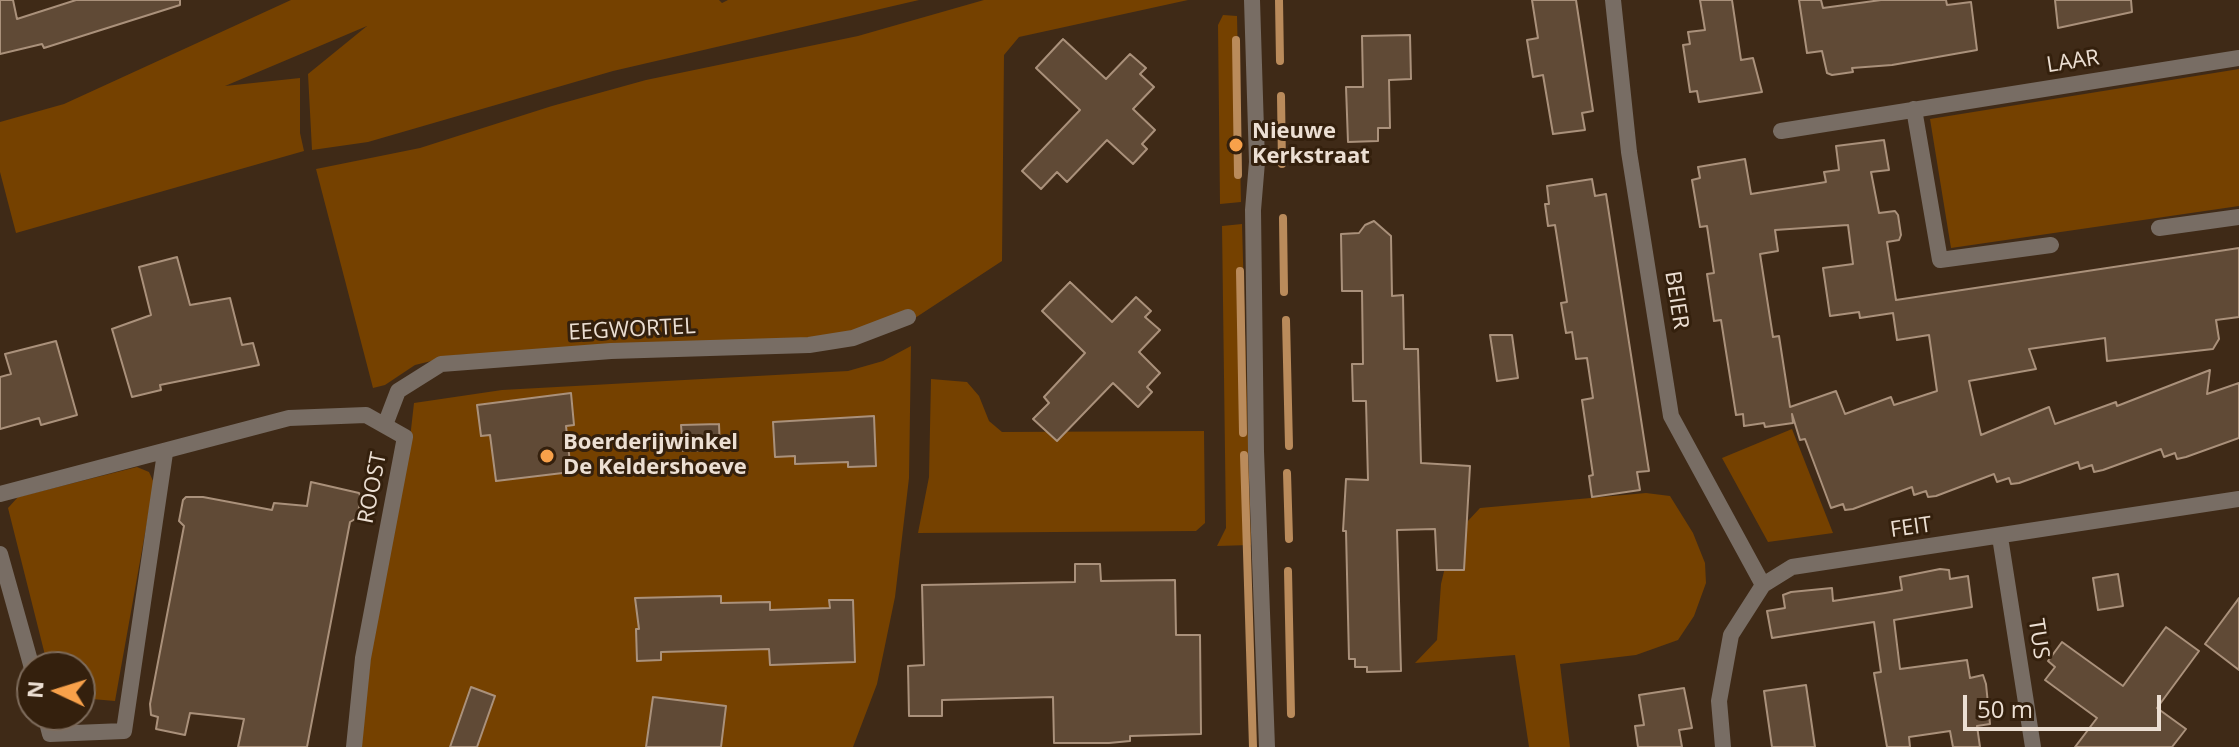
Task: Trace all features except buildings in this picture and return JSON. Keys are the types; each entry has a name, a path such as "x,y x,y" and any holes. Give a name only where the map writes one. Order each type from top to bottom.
{"street":[{"path":"1252,0 1257,162 1253,210 1256,421 1267,747"},
{"name":"BEIER","path":"1613,0 1628,142 1671,416 1763,585"},
{"name":"LAAR","path":"1781,131 2239,58"},
{"path":"1914,109 1940,260 2051,245"},
{"path":"2159,228 2239,217"},
{"name":"EEGWORTEL","path":"385,425 398,391 441,364 611,351 809,345 853,338 908,317"},
{"name":"ROOST","path":"0,494 289,418 366,415 405,437 363,658 354,747"},
{"path":"49,731 50,734 124,731 165,453"},
{"name":"FEIT","path":"1723,747 1719,701 1731,635 1763,585 1792,567 2239,499"},
{"name":"TUS","path":"2000,537 2033,747"},
{"path":"0,554 27,651"}],"shaded area":[{"path":"291,0 719,0 722,3 728,0 919,0 613,71 368,142 312,150 308,74 367,26 225,86 300,78 300,133 304,151 16,233 0,172 0,122 64,104"},
{"path":"984,0 1188,0 1019,37 1004,55 1002,261 915,318 854,338 456,355 415,365 385,385 373,388 316,169 420,148 646,80 858,36"},
{"path":"1223,15 1237,16 1241,202 1220,204 1218,25"},
{"path":"2239,69 2239,206 1951,248 1930,119"},
{"path":"1242,224 1251,545 1217,546 1226,528 1222,226"},
{"path":"911,346 909,478 895,597 877,684 853,747 361,747 371,652 408,456 414,403 502,390 848,371 883,361"},
{"path":"931,379 967,382 979,396 989,421 1002,432 1204,431 1205,523 1196,531 918,533 929,477"},
{"path":"1792,429 1833,533 1768,542 1722,458"},
{"path":"137,467 149,472 154,483 115,701 96,699 96,651 44,651 8,508 18,497"},
{"path":"1646,493 1670,496 1693,533 1705,563 1706,583 1694,616 1678,640 1636,655 1560,664 1570,747 1529,747 1515,655 1415,663 1437,640 1441,584 1452,538 1480,508"}],"waterway":[{"path":"1279,0 1280,61"},
{"path":"1236,40 1238,175"},
{"path":"1281,96 1282,164"},
{"path":"1283,218 1284,292"},
{"path":"1240,271 1243,433"},
{"path":"1286,320 1289,446"},
{"path":"1244,455 1253,747"},
{"path":"1287,473 1289,539"},
{"path":"1288,571 1291,714"}],"place":[{"name":"Nieuwe Kerkstraat","path":"1236,145"},
{"name":"Boerderijwinkel De Keldershoeve","path":"547,456"}]}
